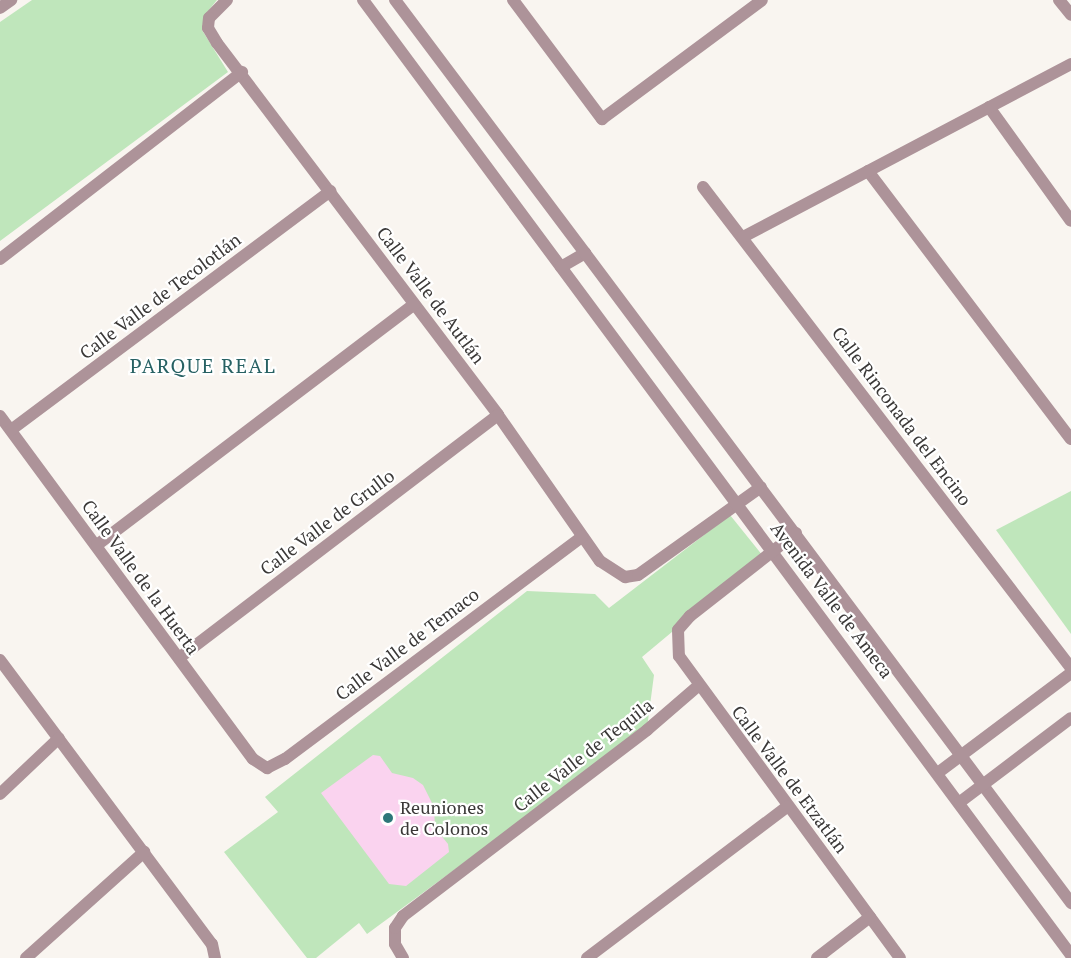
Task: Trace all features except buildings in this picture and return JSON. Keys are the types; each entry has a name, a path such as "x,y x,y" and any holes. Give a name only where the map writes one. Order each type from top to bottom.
{"street":[{"path":"0,8 11,0"},
{"name":"Calle Valle de Autlán","path":"227,0 209,18 208,28 498,415 582,537 614,573 625,577 638,575 737,503"},
{"name":"Avenida Valle de Ameca","path":"363,0 939,772 1071,955"},
{"name":"Avenida Valle de Ameca","path":"395,0 1071,903"},
{"path":"513,0 602,119 762,0"},
{"path":"1059,0 1071,15"},
{"path":"743,237 1071,64"},
{"path":"0,259 242,72"},
{"path":"989,107 1071,221"},
{"path":"868,171 1071,439"},
{"name":"Calle Rinconada del Encino","path":"703,187 1071,668"},
{"name":"Calle Valle de Tecolotlán","path":"11,430 330,191"},
{"path":"561,267 585,253"},
{"path":"97,545 414,304"},
{"name":"Calle Valle de Grullo","path":"179,658 498,415"},
{"name":"Calle Valle de la Huerta","path":"0,416 253,759"},
{"path":"737,503 761,487"},
{"path":"773,552 796,533"},
{"name":"Calle Valle de Temaco","path":"253,759 267,768 285,759 582,537"},
{"name":"Calle Valle de Etzatlán","path":"773,552 690,616 678,630 679,656 698,686 900,958"},
{"path":"0,660 212,944 215,958"},
{"path":"939,772 1071,673"},
{"name":"Calle Valle de Tequila","path":"403,958 395,944 394,928 404,916 647,730 698,686"},
{"path":"960,802 1071,718"},
{"path":"0,794 59,738"},
{"path":"587,958 787,807"},
{"path":"26,958 144,852"},
{"path":"817,958 870,917"}],"green space":[{"path":"32,0 217,0 204,16 202,30 228,72 0,241 0,22"},
{"path":"1071,491 1071,634 996,530"},
{"path":"730,515 763,556 642,657 654,675 647,728 367,934 359,923 316,958 307,958 224,852 278,812 265,797 527,591 595,594 609,608"}],"place":[{"name":"Reuniones de Colonos","path":"388,818"}],"district":[{"name":"PARQUE REAL","path":"203,365"}]}
